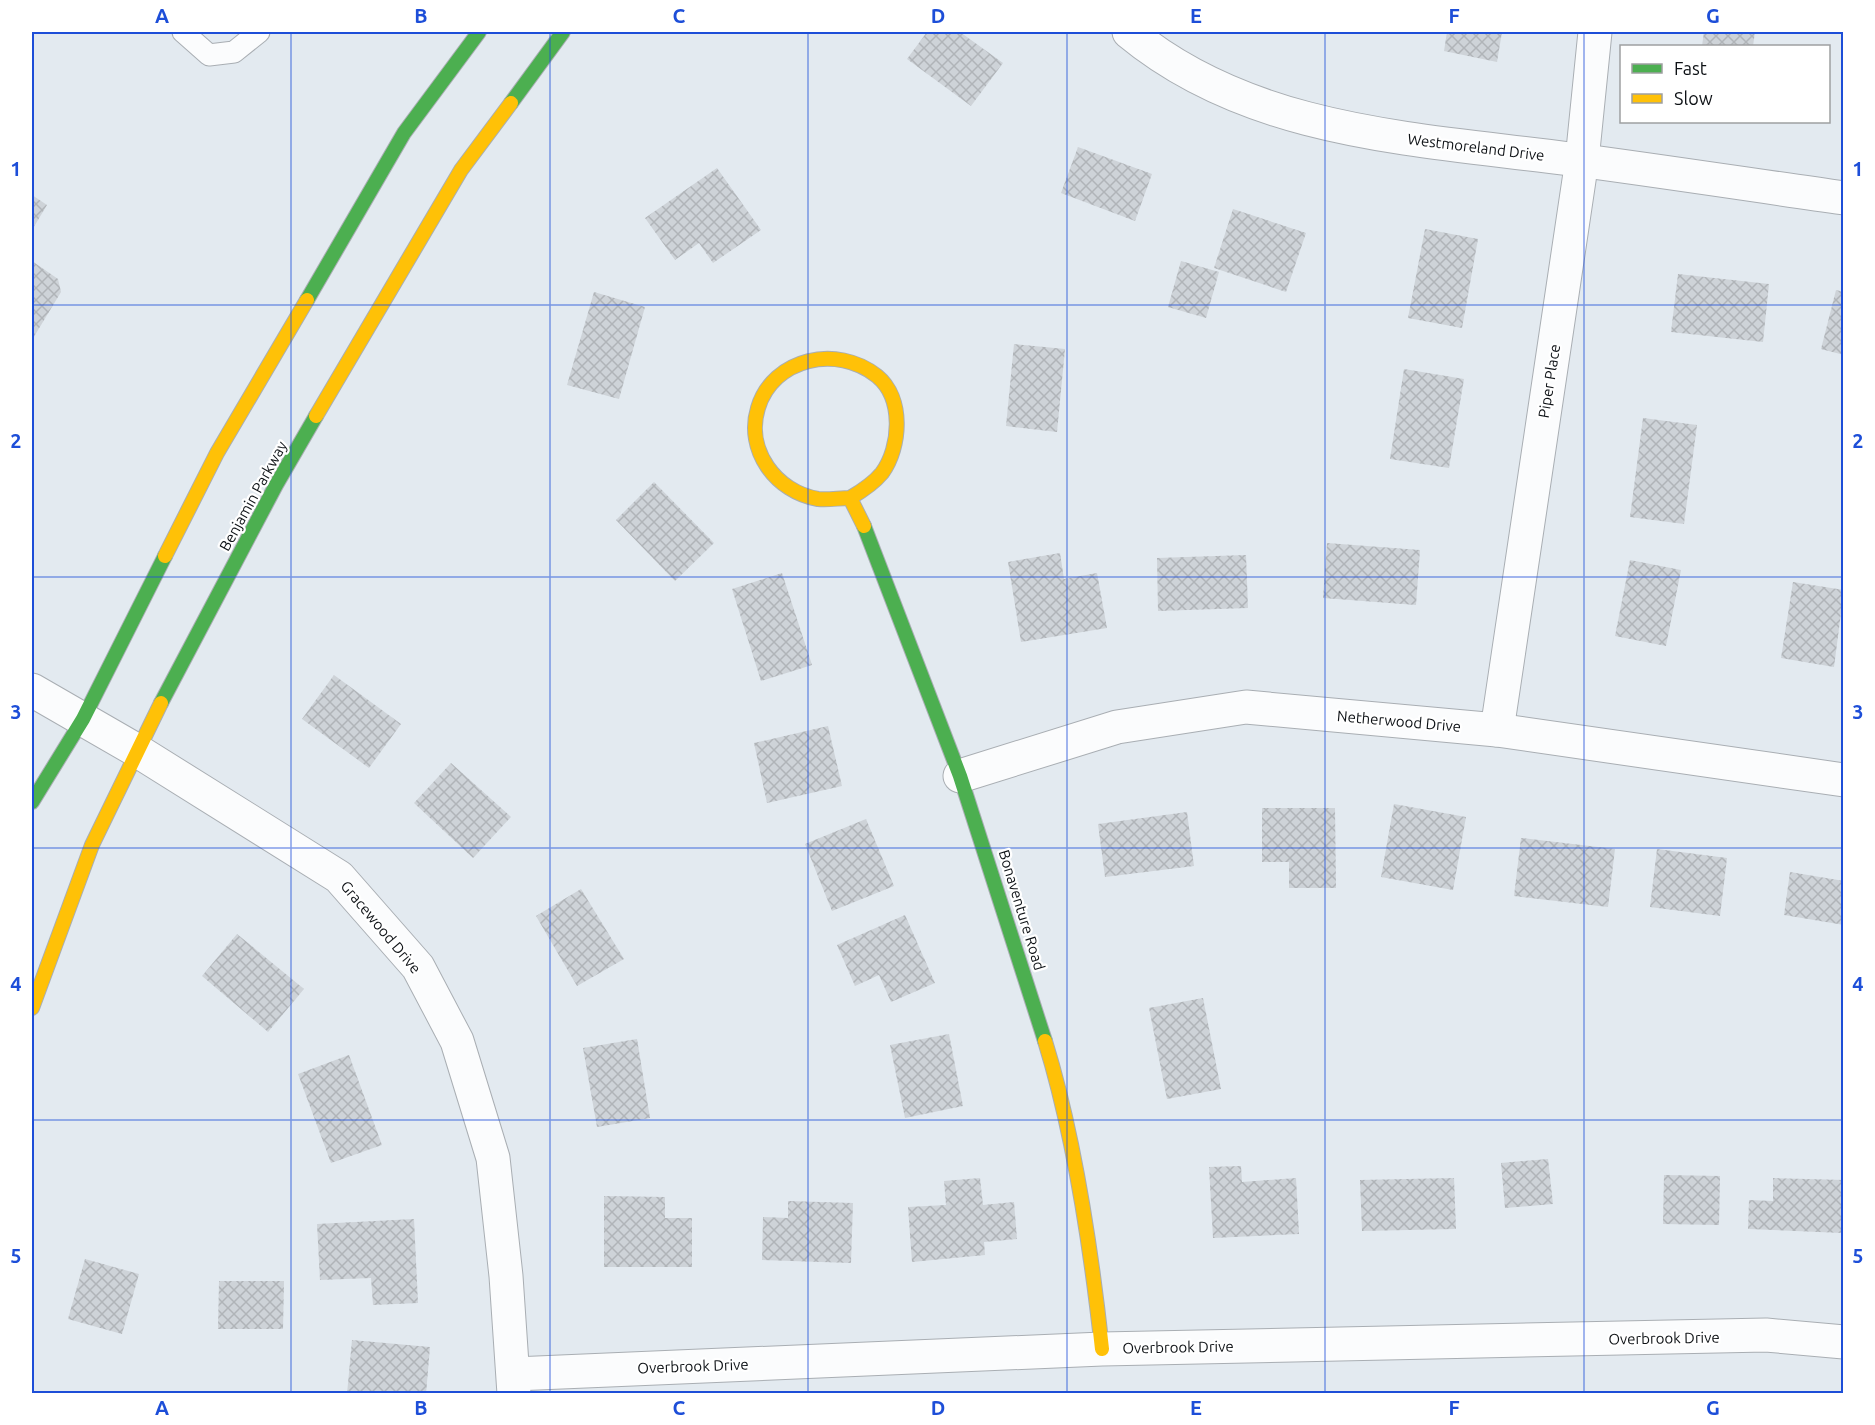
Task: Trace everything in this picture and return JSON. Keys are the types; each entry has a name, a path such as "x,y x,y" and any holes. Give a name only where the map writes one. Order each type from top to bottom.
{"main road":[{"path":"32,802 83,719 217,453 404,133 479,32"},
{"name":"Benjamin Parkway","path":"32,1008 92,845 136,750 276,485 461,170 563,32"},
{"path":"821,357 854,362 880,379 894,406 897,437 889,462 874,483 850,498 816,498 786,486 766,467 756,449 754,424 759,400 774,377 794,364 821,357"},
{"name":"Bonaventure Road","path":"850,498 872,541 960,776 991,866 1055,1074 1092,1261 1102,1349"}],"street":[{"name":"Westmoreland Drive","path":"1129,32 1159,56 1215,87 1280,112 1370,133 1582,160 1844,198"},
{"name":"Piper Place","path":"1497,730 1582,160 1595,32"},
{"name":"Gracewood Drive","path":"32,690 136,750 339,877 418,967 458,1041 494,1158 514,1384"},
{"name":"Netherwood Drive","path":"960,776 1117,727 1246,707 1497,730 1844,780"},
{"name":"Overbrook Drive","path":"514,1384 1102,1349 1766,1335 1844,1342"}],"lane":[{"path":"183,32 209,54 234,52 259,32"}],"building":[{"path":"927,32 960,32 1003,63 971,106 907,59"},
{"path":"1447,32 1502,32 1497,62 1444,51"},
{"path":"1704,32 1755,32 1753,45 1702,45"},
{"path":"1078,147 1152,174 1135,221 1061,193"},
{"path":"717,168 761,230 713,263 699,243 675,260 645,218"},
{"path":"32,195 47,205 32,230"},
{"path":"1233,209 1306,233 1286,292 1214,268"},
{"path":"1425,229 1478,239 1462,328 1408,318"},
{"path":"32,261 58,279 61,292 32,340"},
{"path":"1181,261 1219,272 1206,318 1168,307"},
{"path":"1678,274 1769,284 1763,342 1671,332"},
{"path":"1836,290 1844,292 1844,355 1821,349"},
{"path":"594,292 645,307 619,399 567,385"},
{"path":"1014,344 1065,349 1057,432 1006,426"},
{"path":"1404,369 1464,379 1449,468 1390,459"},
{"path":"1643,418 1697,425 1684,524 1630,517"},
{"path":"654,482 714,543 675,581 616,520"},
{"path":"1327,543 1420,550 1416,605 1323,598"},
{"path":"1060,553 1064,579 1097,573 1107,628 1021,642 1008,562"},
{"path":"1246,555 1248,608 1158,611 1157,558"},
{"path":"1630,560 1681,570 1666,646 1615,636"},
{"path":"782,573 812,665 761,681 732,589"},
{"path":"1793,582 1844,590 1834,667 1781,658"},
{"path":"334,675 401,724 369,768 302,719"},
{"path":"828,726 842,786 767,803 754,743"},
{"path":"451,763 511,817 473,858 414,803"},
{"path":"1394,804 1466,817 1453,890 1381,877"},
{"path":"1262,808 1335,808 1336,888 1289,888 1289,862 1262,862"},
{"path":"1187,812 1194,866 1105,877 1098,824"},
{"path":"866,819 894,886 832,911 805,844"},
{"path":"1521,838 1615,849 1608,907 1514,896"},
{"path":"1657,849 1727,858 1720,916 1650,907"},
{"path":"1790,872 1844,881 1844,925 1784,915"},
{"path":"581,889 624,959 577,986 536,916"},
{"path":"905,915 935,983 891,1002 879,975 855,986 837,945"},
{"path":"237,934 304,989 268,1032 202,976"},
{"path":"1203,998 1221,1089 1167,1099 1149,1008"},
{"path":"949,1034 963,1106 905,1118 890,1045"},
{"path":"637,1039 650,1118 597,1127 583,1048"},
{"path":"349,1055 382,1145 331,1163 298,1074"},
{"path":"1548,1159 1553,1204 1505,1208 1501,1163"},
{"path":"1241,1166 1242,1182 1296,1178 1299,1234 1213,1238 1209,1167"},
{"path":"1664,1175 1720,1176 1719,1225 1663,1224"},
{"path":"980,1178 983,1205 1014,1202 1017,1239 984,1242 985,1255 912,1262 908,1207 946,1205 944,1181"},
{"path":"1454,1178 1456,1229 1362,1231 1360,1180"},
{"path":"1773,1178 1844,1180 1842,1233 1748,1229 1749,1200 1773,1201"},
{"path":"604,1196 665,1197 665,1218 692,1218 692,1267 604,1267"},
{"path":"788,1201 853,1203 851,1263 762,1260 763,1217 788,1218"},
{"path":"414,1219 418,1303 373,1305 371,1278 320,1280 317,1224"},
{"path":"85,1259 139,1274 122,1334 68,1319"},
{"path":"219,1281 284,1281 283,1329 218,1329"},
{"path":"352,1340 430,1347 426,1394 347,1394"}],"traffic: fast":[{"path":"307,300 404,133 479,32"},
{"path":"511,103 563,32"},
{"path":"161,703 276,485 316,416"},
{"path":"864,526 960,776 1045,1041"},
{"path":"32,802 83,719 165,556"}],"traffic: slow":[{"path":"316,416 461,170 511,103"},
{"path":"165,556 217,453 307,300"},
{"path":"850,498 818,499 803,495 789,488 777,478 767,467 760,453 755,424 758,408 766,391 777,377 792,367 808,361 844,360 861,366 877,376 886,385 892,397 897,423 893,450 882,473 875,481 850,498 864,526"},
{"path":"32,1008 92,845 161,703"},
{"path":"1045,1041 1065,1116 1081,1194 1102,1349"}]}
